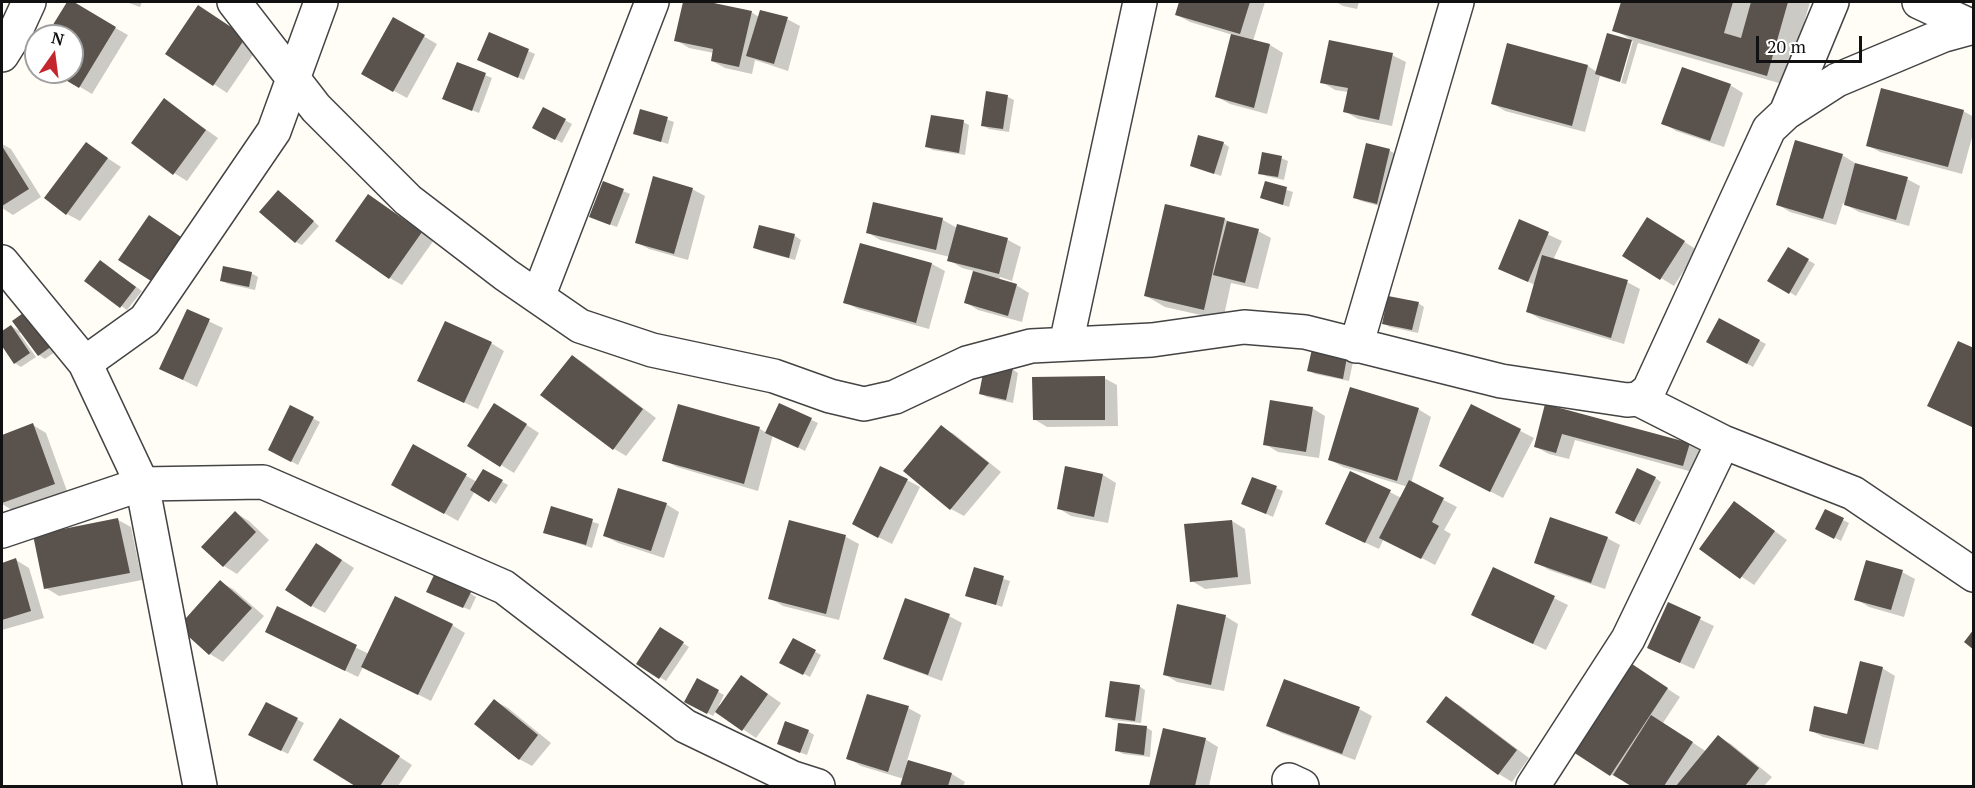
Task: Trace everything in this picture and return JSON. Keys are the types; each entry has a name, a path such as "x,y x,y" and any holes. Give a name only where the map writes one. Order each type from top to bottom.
{"street":[{"path":"2,55 29,2"},
{"path":"234,2 316,108 408,200 580,326 652,350 774,376 830,396 864,404 895,397 967,363 1031,346 1152,340 1244,327 1305,332 1501,381 1627,400 1638,399 1650,390 1769,129 1786,113 1837,81 1944,35 1973,27"},
{"path":"85,363 145,320 274,132 321,2"},
{"path":"538,297 652,2"},
{"path":"1066,344 1140,2"},
{"path":"1356,345 1457,2"},
{"path":"1786,113 1833,2"},
{"path":"1919,2 1973,27"},
{"path":"2,262 85,363 142,484 200,786"},
{"path":"1638,399 1723,442 1853,493 1974,575"},
{"path":"1533,786 1628,639 1723,442"},
{"path":"2,531 142,484 263,482 504,587 685,726 793,778 818,786"}],"building":[{"path":"67,2 74,2 116,27 84,80 84,24 53,24"},
{"path":"683,2 709,2 752,11 739,67 711,61 713,49 674,41"},
{"path":"1179,2 1250,2 1240,34 1175,15"},
{"path":"1621,2 1733,2 1724,33 1741,38 1751,2 1788,2 1767,76 1612,31"},
{"path":"198,5 246,37 213,86 165,54"},
{"path":"760,10 788,17 774,64 746,56"},
{"path":"393,17 425,35 393,92 361,74"},
{"path":"489,32 529,49 518,78 477,60"},
{"path":"1607,33 1632,40 1620,82 1595,74"},
{"path":"1231,34 1270,44 1254,108 1215,97"},
{"path":"1329,40 1393,53 1379,120 1343,112 1348,88 1320,83"},
{"path":"1507,43 1588,65 1572,126 1491,104"},
{"path":"457,62 486,73 472,111 442,99"},
{"path":"1682,67 1731,84 1710,141 1661,124"},
{"path":"1881,88 1964,110 1948,167 1866,146"},
{"path":"986,91 1008,95 1003,129 981,126"},
{"path":"164,98 206,130 173,175 131,143"},
{"path":"543,107 566,119 555,140 532,128"},
{"path":"640,109 668,117 661,142 633,134"},
{"path":"931,115 964,120 959,153 925,147"},
{"path":"1198,135 1224,142 1214,174 1190,166"},
{"path":"1795,140 1843,154 1823,219 1776,205"},
{"path":"86,142 108,158 66,215 44,198"},
{"path":"1366,143 1390,149 1377,204 1353,198"},
{"path":"2,146 29,189 2,206"},
{"path":"1262,152 1282,156 1278,177 1258,174"},
{"path":"1855,163 1908,177 1896,220 1844,205"},
{"path":"653,176 693,188 674,254 635,243"},
{"path":"603,181 624,189 610,225 589,217"},
{"path":"1265,181 1287,187 1283,205 1260,198"},
{"path":"278,190 314,221 295,243 259,212"},
{"path":"368,194 422,232 389,279 335,241"},
{"path":"873,202 943,218 936,250 866,233"},
{"path":"1165,204 1225,218 1204,310 1144,296"},
{"path":"149,215 181,237 151,281 118,260"},
{"path":"1647,217 1685,241 1660,280 1622,256"},
{"path":"1519,219 1549,232 1528,282 1498,269"},
{"path":"1227,221 1259,229 1245,283 1213,275"},
{"path":"957,224 1008,238 999,274 947,261"},
{"path":"759,225 795,234 789,258 753,248"},
{"path":"860,243 932,263 916,323 843,303"},
{"path":"1788,247 1809,259 1789,294 1767,281"},
{"path":"1542,255 1628,280 1611,338 1526,312"},
{"path":"100,260 136,287 120,308 84,281"},
{"path":"223,266 252,272 249,287 220,281"},
{"path":"973,271 1017,284 1008,316 964,303"},
{"path":"1388,296 1419,302 1412,330 1382,324"},
{"path":"33,306 59,341 38,356 12,321"},
{"path":"187,309 210,319 183,380 159,369"},
{"path":"1719,318 1760,340 1747,364 1706,342"},
{"path":"445,321 492,342 464,403 417,381"},
{"path":"11,325 30,353 14,364 2,346 2,331"},
{"path":"1958,341 1974,348 1974,428 1927,406"},
{"path":"1312,349 1347,357 1343,379 1307,371"},
{"path":"572,355 643,409 613,450 540,395"},
{"path":"985,363 1013,368 1006,400 979,394"},
{"path":"1105,376 1105,420 1033,420 1032,377"},
{"path":"1350,387 1419,408 1397,481 1328,460"},
{"path":"1270,400 1313,407 1306,452 1263,445"},
{"path":"494,403 527,424 500,467 467,446"},
{"path":"779,403 812,418 798,448 765,433"},
{"path":"678,404 760,427 744,484 662,461"},
{"path":"1471,404 1521,429 1490,492 1439,466"},
{"path":"1545,404 1690,443 1683,466 1562,434 1556,453 1534,447"},
{"path":"290,405 314,417 291,462 268,450"},
{"path":"33,423 55,484 2,503 2,435"},
{"path":"941,425 989,463 950,510 903,471"},
{"path":"413,444 467,474 444,514 391,485"},
{"path":"880,466 908,479 878,538 852,524"},
{"path":"1065,466 1103,474 1094,517 1057,509"},
{"path":"1637,468 1656,477 1634,522 1615,513"},
{"path":"483,469 503,480 489,502 470,490"},
{"path":"1350,471 1391,490 1365,543 1325,524"},
{"path":"1252,477 1277,486 1266,514 1241,504"},
{"path":"1409,480 1444,498 1432,522 1439,526 1421,559 1379,538"},
{"path":"618,488 667,503 651,551 603,536"},
{"path":"1734,501 1775,531 1740,579 1699,549"},
{"path":"551,506 593,519 586,545 543,533"},
{"path":"1825,509 1844,518 1834,539 1815,529"},
{"path":"235,511 256,532 223,567 201,547"},
{"path":"1550,517 1608,537 1591,583 1534,563"},
{"path":"118,518 130,573 44,589 33,535"},
{"path":"789,520 846,535 826,614 768,599"},
{"path":"1232,520 1238,577 1190,582 1184,524"},
{"path":"316,543 342,560 311,607 285,590"},
{"path":"16,558 31,611 2,620 2,563"},
{"path":"1866,560 1903,570 1891,610 1854,600"},
{"path":"974,567 1004,576 996,605 965,596"},
{"path":"1493,567 1555,596 1533,644 1471,615"},
{"path":"434,575 471,592 463,608 426,592"},
{"path":"220,580 252,608 209,655 178,627"},
{"path":"395,596 453,624 418,695 361,667"},
{"path":"905,598 950,614 928,675 883,659"},
{"path":"1668,602 1701,617 1680,663 1647,648"},
{"path":"1177,604 1226,615 1211,685 1163,675"},
{"path":"277,606 357,645 345,671 265,632"},
{"path":"660,627 684,642 659,679 636,664"},
{"path":"1974,629 1974,650 1964,642"},
{"path":"793,638 816,650 803,675 779,663"},
{"path":"1626,660 1668,688 1610,776 1567,748"},
{"path":"1860,661 1883,667 1864,744 1809,731 1814,706 1847,714"},
{"path":"741,675 768,694 742,731 715,712"},
{"path":"697,678 719,690 707,714 684,702"},
{"path":"1284,679 1360,707 1342,754 1266,726"},
{"path":"1110,681 1140,685 1135,721 1105,717"},
{"path":"867,694 909,706 888,772 846,759"},
{"path":"1446,696 1517,750 1498,775 1426,722"},
{"path":"494,699 538,735 519,760 474,724"},
{"path":"266,702 298,718 281,751 248,735"},
{"path":"1651,715 1693,742 1664,786 1631,786 1613,775"},
{"path":"340,718 400,756 380,786 355,786 313,760"},
{"path":"785,721 809,730 800,753 777,744"},
{"path":"1118,723 1147,726 1144,755 1115,751"},
{"path":"1163,728 1206,738 1195,786 1149,786"},
{"path":"1718,735 1759,768 1745,786 1676,786"},
{"path":"908,760 952,773 948,786 900,786"}]}
